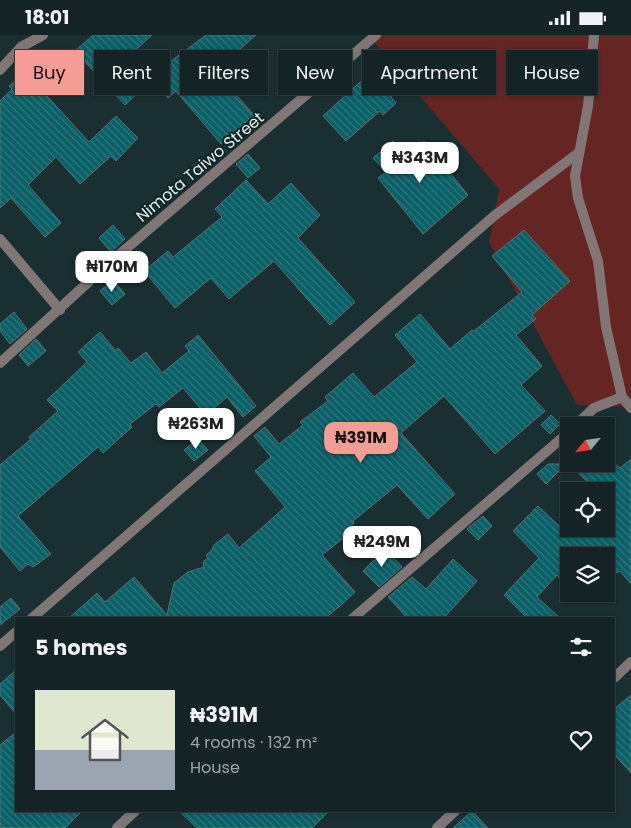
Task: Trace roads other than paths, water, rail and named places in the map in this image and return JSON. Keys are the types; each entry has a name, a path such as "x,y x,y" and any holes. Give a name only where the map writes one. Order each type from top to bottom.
{"street":[{"path":"0,70 21,47 43,35"},
{"name":"Nimota Taiwo Street","path":"0,363 107,265 376,35"},
{"path":"594,35 588,106 575,176 578,198 598,261 606,327 622,397 631,408"},
{"path":"33,617 494,215 578,154"},
{"path":"0,239 60,310"},
{"path":"584,417 594,408 622,397"},
{"path":"354,617 560,440"},
{"path":"0,646 15,632"},
{"path":"615,677 631,662"},
{"path":"117,828 134,812"},
{"path":"437,828 454,812"}]}
